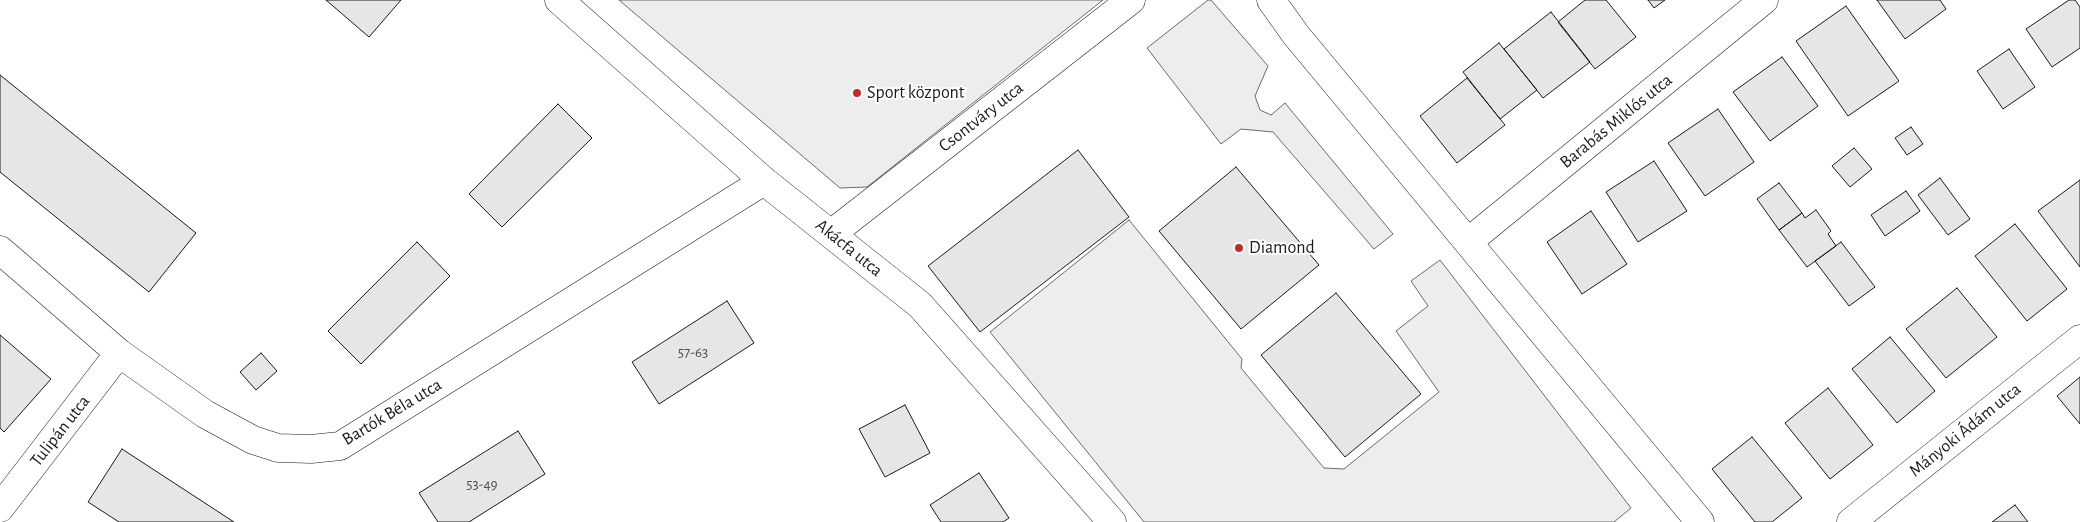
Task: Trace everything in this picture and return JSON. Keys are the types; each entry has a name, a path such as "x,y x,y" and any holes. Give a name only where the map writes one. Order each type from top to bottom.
{"street":[{"name":"Akácfa utca","path":"559,0 764,180 920,305 1111,522"},
{"name":"Csontváry utca","path":"831,234 1131,0"},
{"path":"1271,0 1296,35 1700,522"},
{"name":"Barabás Miklós utca","path":"1468,242 1764,0"},
{"name":"Bartók Béla utca","path":"0,250 119,353 205,414 253,440 278,448 311,449 340,446 764,180"},
{"name":"Mányoki Ádám utca","path":"1851,522 2080,339"},
{"name":"Tulipán utca","path":"0,508 119,353"}],"shaded area":[{"name":"Sport központ","path":"619,0 1103,0 867,187 840,188"},
{"path":"1208,0 1211,0 1268,66 1255,96 1260,110 1271,115 1285,103 1393,234 1374,249 1273,132 1241,129 1221,144 1147,48"},
{"path":"1129,220 1242,359 1241,368 1324,468 1344,469 1439,392 1396,331 1428,306 1411,281 1440,260 1631,508 1614,522 1144,522 990,332"}],"building":[{"path":"326,0 401,0 369,37"},
{"path":"1585,0 1606,0 1636,37 1595,69 1558,22"},
{"path":"1648,0 1665,0 1654,8"},
{"path":"1877,0 1940,0 1946,9 1905,39"},
{"path":"2069,0 2075,0 2080,7 2080,48 2052,67 2026,29"},
{"path":"1846,6 1899,81 1848,116 1796,41"},
{"path":"1551,12 1590,62 1543,98 1504,49"},
{"path":"1499,43 1537,90 1500,119 1463,72"},
{"path":"2009,49 2035,87 2003,109 1977,71"},
{"path":"1782,57 1818,106 1770,141 1733,92"},
{"path":"0,75 196,233 149,292 0,172"},
{"path":"1467,78 1505,125 1457,163 1420,116"},
{"path":"558,104 592,138 502,227 469,194"},
{"path":"1718,109 1754,162 1705,196 1668,143"},
{"path":"1911,127 1923,144 1907,155 1895,138"},
{"path":"1854,148 1872,169 1850,187 1832,166"},
{"path":"1078,150 1129,217 980,332 928,266"},
{"path":"1654,161 1687,211 1638,242 1606,192"},
{"name":"Diamond","path":"1236,167 1319,265 1241,329 1159,231"},
{"path":"1940,178 1970,219 1948,235 1918,195"},
{"path":"2080,180 2080,267 2038,211"},
{"path":"1779,183 1802,213 1779,230 1757,199"},
{"path":"1906,191 1920,211 1885,236 1871,215"},
{"path":"1816,210 1831,231 1828,234 1836,246 1807,267 1779,230 1802,213 1805,218"},
{"path":"1591,211 1627,264 1582,294 1547,242"},
{"path":"2015,224 2067,289 2027,321 1975,256"},
{"path":"417,242 450,276 361,364 328,331"},
{"path":"1841,242 1875,287 1849,306 1815,261"},
{"path":"1957,288 1997,337 1946,378 1906,329"},
{"path":"1336,293 1421,394 1345,457 1261,355"},
{"path":"727,301 754,343 659,404 632,362"},
{"path":"0,335 51,379 4,432 0,428"},
{"path":"1890,337 1935,391 1897,423 1852,369"},
{"path":"261,353 277,371 256,390 240,372"},
{"path":"2080,377 2080,424 2057,396"},
{"path":"1828,388 1873,445 1830,479 1785,423"},
{"path":"905,405 930,453 885,477 859,429"},
{"path":"518,431 545,474 469,522 438,522 419,493"},
{"path":"1752,437 1802,498 1772,522 1755,522 1712,469"},
{"path":"122,449 234,522 119,522 88,502"},
{"path":"979,473 1009,518 1003,522 941,522 930,505"},
{"path":"2015,505 2028,522 1992,522"}],"place":[{"name":"Sport központ","path":"857,93"},
{"name":"Diamond","path":"1239,248"}]}
